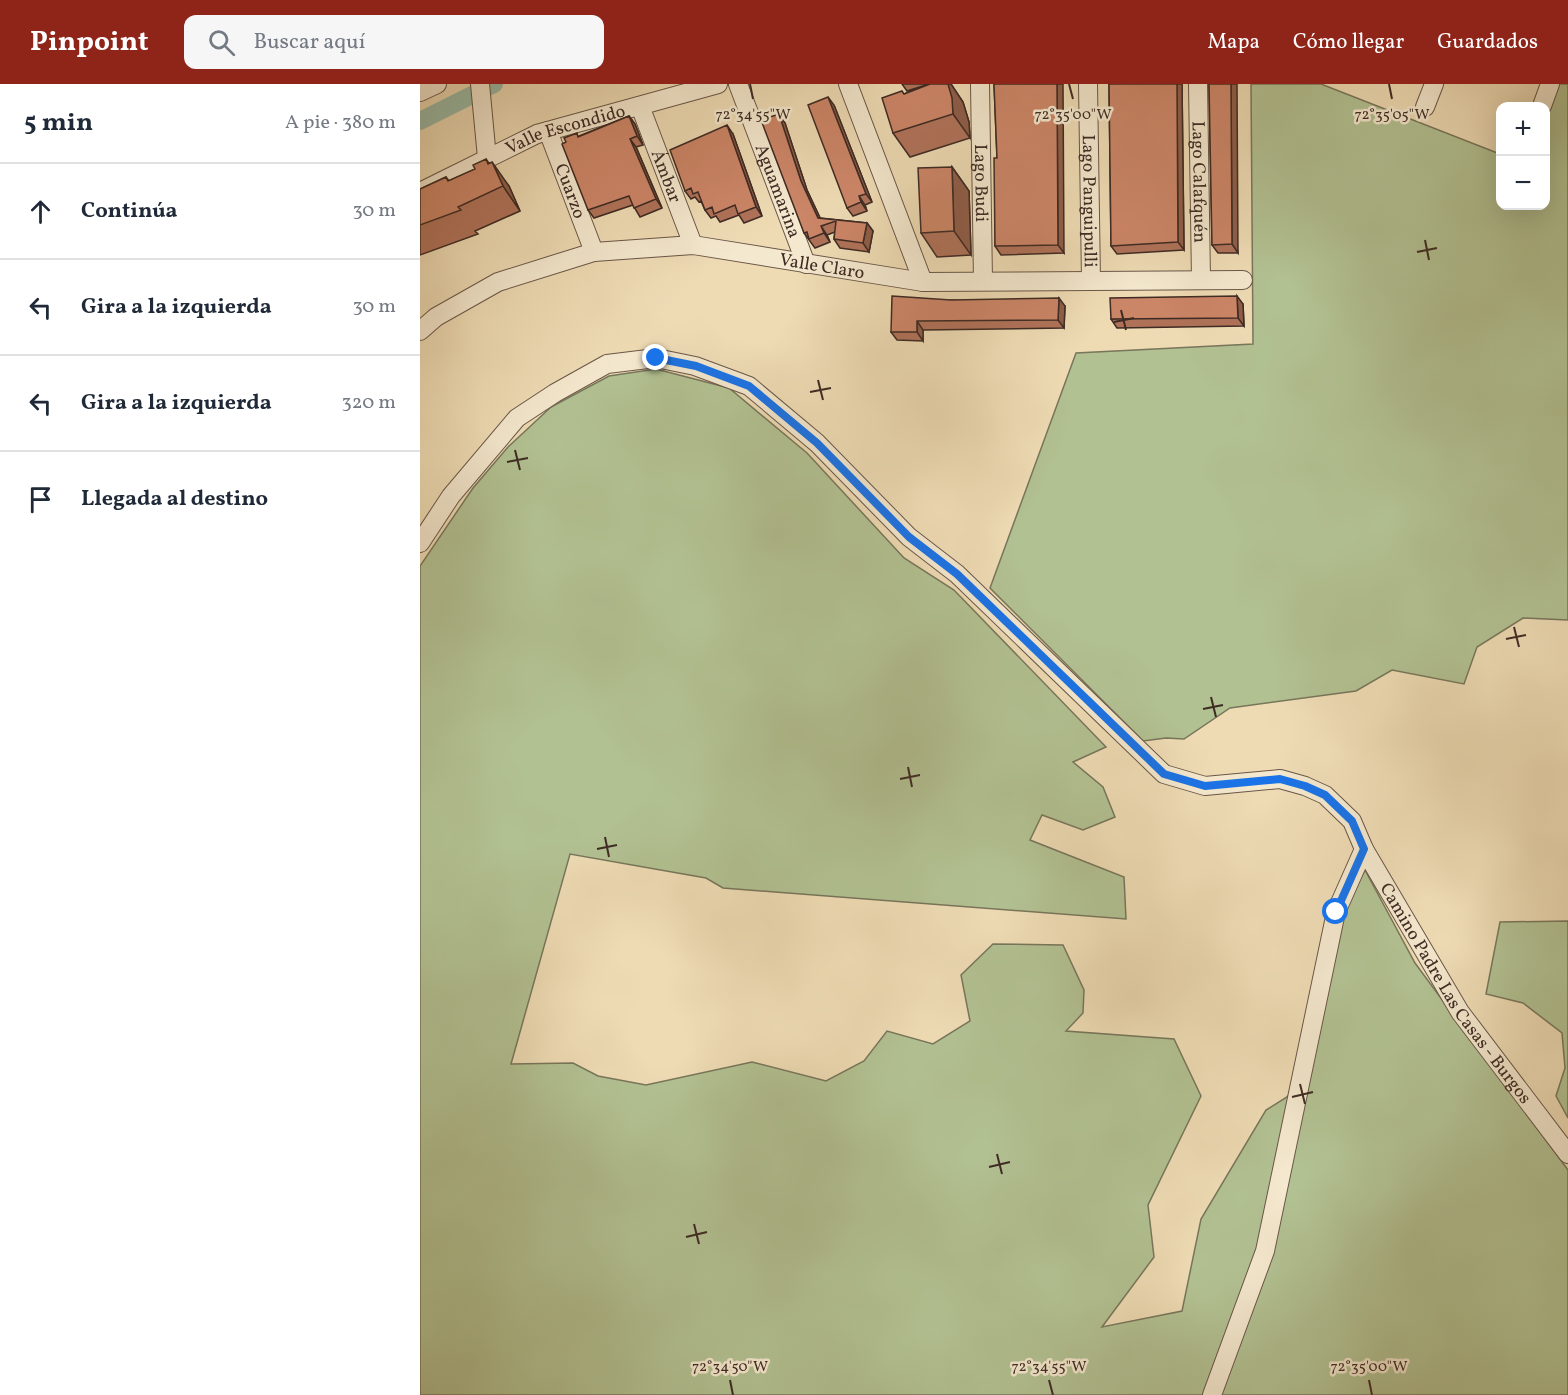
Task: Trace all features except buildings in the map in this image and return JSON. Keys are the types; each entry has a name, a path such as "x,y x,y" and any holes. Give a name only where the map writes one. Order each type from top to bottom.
{"street":[{"path":"420,92 437,84"},
{"name":"Valle Escondido","path":"420,192 548,131 718,84"},
{"name":"Aguamarina","path":"738,84 806,264"},
{"path":"848,84 923,282"},
{"name":"Lago Budi","path":"980,84 983,281"},
{"name":"Lago Panguipulli","path":"1088,84 1090,281"},
{"name":"Lago Calafquén","path":"1198,84 1201,280"},
{"path":"1425,107 1434,84"},
{"path":"1543,102 1550,84"},
{"path":"480,90 487,159"},
{"name":"Ámbar","path":"640,106 693,245"},
{"name":"Cuarzo","path":"548,131 594,252"},
{"name":"Valle Claro","path":"420,331 436,317 498,282 594,252 693,245 923,282 1242,280"},
{"name":"Camino Padre Las Casas - Burgos","path":"420,543 452,496 517,417 593,371 628,361 656,358 696,366 749,386 817,443 909,537 957,574 1164,774 1205,786 1280,779 1325,795 1352,821 1364,849 1460,1012 1568,1154"},
{"path":"1212,1395 1265,1251 1336,912 1364,849"}],"green space":[{"path":"1251,84 1321,84 1496,152 1496,210 1550,210 1550,106 1557,84 1568,84 1568,620 1523,618 1477,647 1464,684 1392,670 1356,691 1230,708 1184,739 1166,738 1143,741 990,588 1076,353 1253,344"},
{"path":"656,369 729,388 807,453 904,558 954,590 1106,747 1073,762 1103,787 1115,817 1083,830 1042,815 1030,840 1124,877 1126,919 723,888 706,878 570,854 511,1064 573,1063 598,1076 646,1085 752,1062 826,1081 864,1061 887,1031 933,1044 970,1021 961,975 993,944 1063,945 1084,990 1083,1013 1066,1031 1174,1039 1201,1096 1148,1205 1154,1257 1102,1327 1182,1311 1201,1219 1266,1110 1287,1097 1310,1068 1342,914 1365,870 1415,963 1568,1170 1568,1395 420,1395 420,566 473,488 508,447 551,407 609,376"},
{"path":"1568,921 1568,1118 1556,1096 1565,1068 1562,1033 1523,1003 1486,994 1500,922"}],"waterway":[{"path":"420,121 494,84"}],"route":[{"path":"656,358 696,366 749,386 817,443 909,537 957,574 1164,774 1205,786 1280,779 1325,795 1352,821 1364,849 1336,912"}]}
